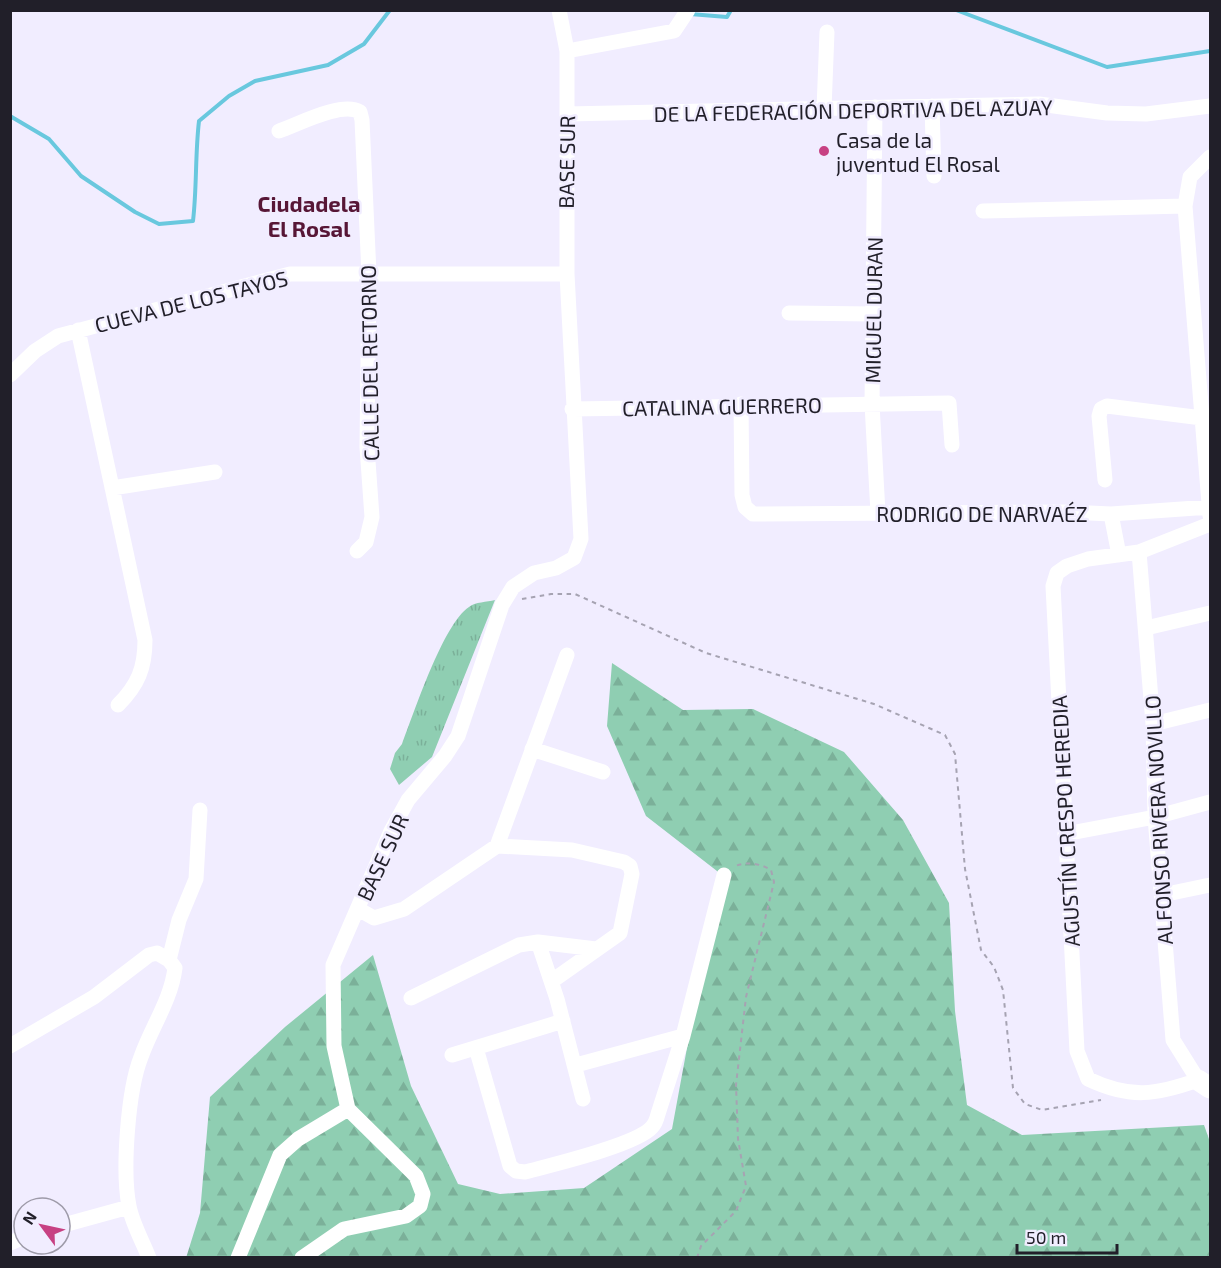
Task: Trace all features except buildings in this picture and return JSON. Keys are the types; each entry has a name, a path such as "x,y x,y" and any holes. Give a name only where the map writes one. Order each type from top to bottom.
{"street":[{"name":"BASE SUR","path":"348,1109 334,1046 333,964 391,831 408,800 445,756 458,736 502,605 513,587 534,573 556,568 574,558 581,540 567,274 567,51 560,10"},
{"path":"567,51 674,32 688,10"},
{"path":"824,109 827,32"},
{"name":"DE LA FEDERACIÓN DEPORTIVA DEL AZUAY","path":"567,114 1039,104 1107,113 1146,114 1210,106"},
{"path":"932,106 934,176"},
{"name":"MIGUEL DURAN","path":"874,107 872,404 878,513"},
{"name":"CALLE DEL RETORNO","path":"279,131 337,110 353,108 360,112 369,274 368,447 372,517 366,542 357,551"},
{"path":"1210,157 1190,177 1185,206 1207,419 1210,512"},
{"path":"983,211 1185,206"},
{"name":"CUEVA DE LOS TAYOS","path":"10,375 47,341 78,330 290,274 567,274"},
{"path":"789,313 873,314"},
{"path":"78,330 145,640 146,663 130,693 118,705"},
{"name":"CATALINA GUERRERO","path":"573,409 741,404 949,403 952,445"},
{"name":"RODRIGO DE NARVAÉZ","path":"741,404 742,495 745,507 753,514 1210,512"},
{"path":"1105,480 1099,416 1101,409 1107,406 1207,419"},
{"path":"112,488 215,472"},
{"path":"1111,514 1119,555 1139,552 1210,524"},
{"name":"ALFONSO RIVERA NOVILLO","path":"1139,552 1153,724 1155,817 1173,1040 1206,1082"},
{"name":"AGUSTÍN CRESPO HEREDIA","path":"1119,555 1088,559 1067,566 1057,573 1053,586 1077,1051 1089,1079 1109,1089 1135,1095"},
{"path":"1146,628 1210,613"},
{"path":"358,909 374,918 404,909 497,846 567,655"},
{"path":"1153,724 1210,710"},
{"path":"532,749 603,772"},
{"path":"1065,834 1155,817 1210,802"},
{"path":"169,960 179,920 196,879 200,810"},
{"path":"497,846 572,850 614,859 630,866 632,874 620,933 552,981"},
{"path":"476,1048 510,1166 516,1171 525,1172 642,1135 653,1127 683,1036 724,875"},
{"path":"1162,895 1209,890"},
{"path":"411,998 519,945 538,942 596,949"},
{"path":"538,942 552,981 576,1065 583,1099"},
{"path":"10,1046 94,997 149,955 157,953 169,960 175,968 173,987 149,1035 130,1092 127,1159 129,1207 149,1257"},
{"path":"452,1055 562,1021"},
{"path":"576,1065 683,1036"},
{"path":"1135,1095 1206,1082"},
{"path":"238,1257 280,1155 298,1139 348,1109 416,1176 423,1194 420,1206 406,1216 344,1229 302,1257"},
{"path":"72,1223 129,1207"}],"path":[{"path":"502,605 551,594 575,594 705,653 874,704 945,735 955,754 965,869 981,950 994,967 1003,990 1013,1088 1024,1104 1042,1110 1135,1095"},
{"path":"697,1257 701,1246 736,1211 746,1186 738,1139 736,1085 746,997 774,882 771,870 765,866 740,864 730,868 724,875"}],"green space":[{"path":"495,600 432,757 399,785 390,769 395,753 402,744 449,631 459,616 469,607"},
{"path":"612,663 683,710 753,709 844,752 903,820 949,903 955,1011 967,1105 1022,1135 1204,1125 1210,1142 1210,1257 186,1258 200,1213 210,1097 285,1027 373,955 411,1086 458,1184 500,1194 584,1188 672,1129 694,1010 726,878 646,816 607,726"}],"waterway":[{"path":"10,116 49,139 81,176 135,212 159,224 193,221 199,121 229,96 255,81 328,65 364,44 390,10"},
{"path":"690,14 727,17 731,10"},
{"path":"956,10 1107,67 1210,51"}],"place":[{"name":"Casa de la juventud El Rosal","path":"824,151"}],"district":[{"name":"Ciudadela El Rosal","path":"309,216"}]}
